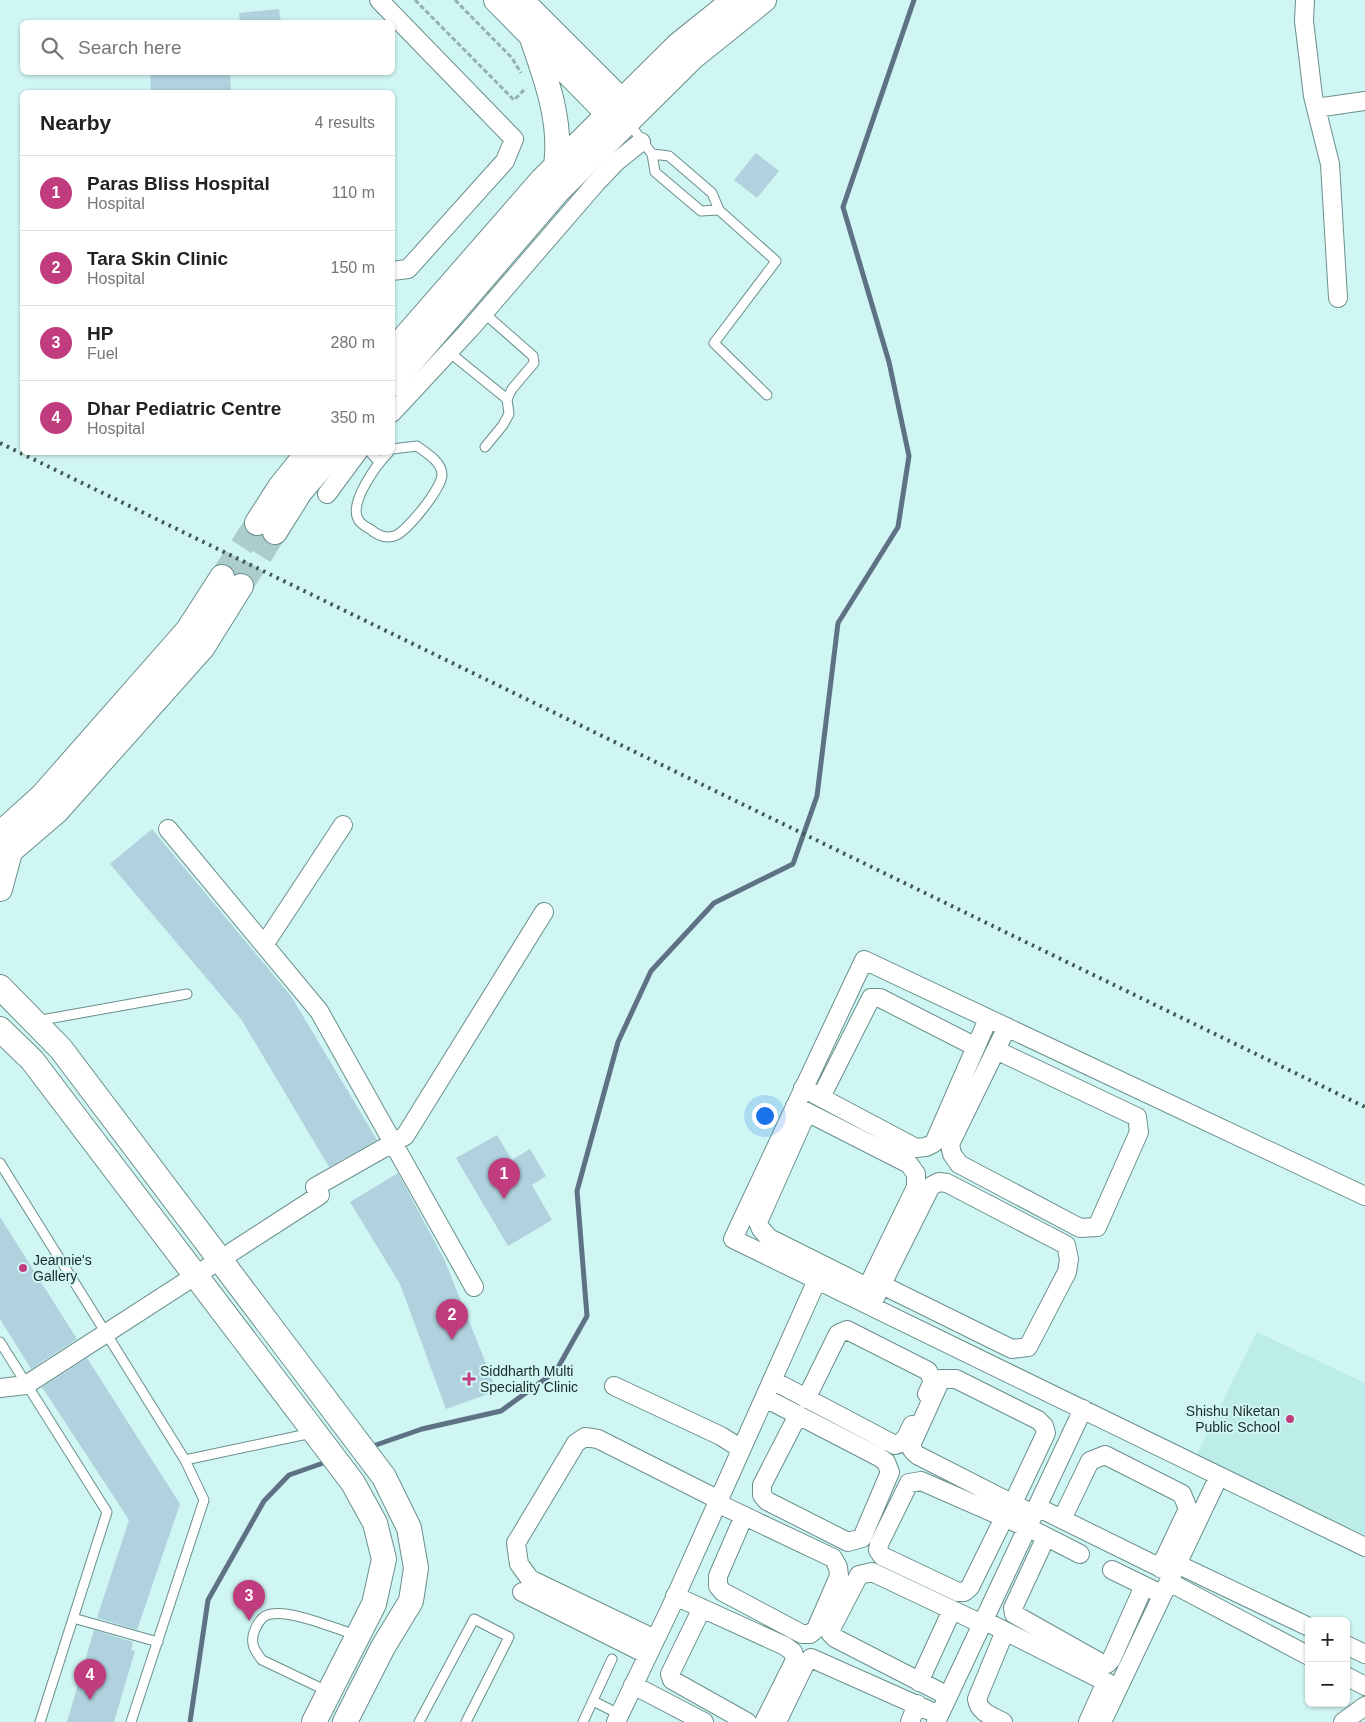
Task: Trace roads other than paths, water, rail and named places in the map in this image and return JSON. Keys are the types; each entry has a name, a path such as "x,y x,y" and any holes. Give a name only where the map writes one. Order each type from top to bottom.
{"street":[{"path":"379,0 514,139 505,161 421,255 408,269 395,271"},
{"path":"496,0 531,35 623,116"},
{"path":"521,0 623,116"},
{"path":"395,381 623,116 678,45 734,0"},
{"path":"395,349 556,166 623,116 764,0"},
{"path":"1305,0 1304,21 1316,108 1330,164 1338,298"},
{"path":"531,35 551,96 559,144 556,166"},
{"path":"1316,108 1365,101"},
{"path":"395,409 484,313 616,162 647,148"},
{"path":"306,455 280,487 266,528 331,455"},
{"path":"327,494 356,455"},
{"path":"0,889 3,848 42,796 232,582"},
{"path":"264,945 343,826"},
{"path":"168,829 319,1011 474,1286"},
{"path":"0,1388 26,1385 196,1276 317,1191 404,1136 544,912"},
{"path":"1365,1196 864,960 803,1088 801,1109 758,1222 769,1238 870,1295 1083,1409 1365,1547"},
{"path":"0,987 61,1049 378,1468 409,1528 416,1568 411,1601 383,1647 349,1720"},
{"path":"821,1098 871,998 880,998 976,1047"},
{"path":"803,1088 916,1148 926,1147 934,1143 988,1018"},
{"path":"996,1050 1137,1117 1139,1132 1096,1227 1080,1228 958,1164 952,1154 950,1144 1007,1027"},
{"path":"0,1029 10,1044 32,1060 319,1437 353,1483 375,1523 384,1559 374,1604 314,1722"},
{"path":"801,1109 733,1239 817,1280 870,1295 1012,1349 1028,1347 1067,1272 1069,1259 1066,1245 947,1183 939,1182 931,1186 870,1295"},
{"path":"801,1109 909,1164 916,1174 916,1187 870,1295"},
{"path":"617,1718 676,1596 817,1280"},
{"path":"772,1380 806,1399 895,1445 901,1444 906,1439 933,1381 928,1370 847,1330 838,1334 806,1399"},
{"path":"1014,1503 1046,1433 1044,1426 1038,1420 956,1379 941,1379 912,1443 912,1450 917,1456 1014,1503 1032,1516 1046,1537 1080,1554"},
{"path":"614,1386 720,1436 741,1450"},
{"path":"764,1398 798,1415 886,1462 890,1472 862,1538 855,1542 848,1542 767,1501 762,1495 762,1485 798,1415"},
{"path":"777,1722 806,1662 811,1658 917,1704 941,1719 948,1696 1083,1409"},
{"path":"655,1639 530,1579 519,1564 516,1543 576,1443 585,1437 598,1439 744,1516 833,1558 838,1567 839,1576 816,1629 810,1634 802,1634 723,1592 718,1586 718,1576 744,1516"},
{"path":"1062,1519 1090,1461 1106,1455 1182,1494 1188,1509 1168,1576"},
{"path":"1088,1722 1112,1685 1219,1476"},
{"path":"1004,1518 970,1587 964,1592 958,1592 882,1556 878,1550 879,1544 909,1483 916,1480 1004,1518 1032,1516 1062,1519 1168,1576 1305,1654"},
{"path":"1046,1537 1013,1608 1014,1614 1101,1663 1107,1664 1111,1660 1144,1586 1168,1576 1305,1626"},
{"path":"1112,1570 1144,1586"},
{"path":"948,1696 835,1638 831,1634 832,1627 859,1575 865,1572 872,1572 952,1610 1005,1632 1112,1685"},
{"path":"522,1592 648,1655"},
{"path":"676,1596 785,1646 793,1652 795,1660 764,1722"},
{"path":"702,1608 670,1674 672,1680 747,1722"},
{"path":"919,1682 952,1610"},
{"path":"1003,1722 983,1712 978,1706 977,1699 1005,1632"},
{"path":"1350,1647 1365,1654"},
{"path":"1350,1678 1365,1686"},
{"path":"633,1685 704,1722"},
{"path":"1102,1722 1112,1685"},
{"path":"910,1722 917,1704"},
{"path":"1343,1722 1365,1706"}],"lane":[{"path":"623,116 647,148 655,172 700,211 719,210"},
{"path":"647,148 669,156 712,193 719,210 776,261 714,343 767,395"},
{"path":"484,313 532,356 534,363 512,389 507,399 508,414 503,425 484,447"},
{"path":"449,352 507,399"},
{"path":"386,455 379,462 362,490 356,514 359,520 377,535 396,536 402,532 440,486 442,473 436,461 418,446 395,448"},
{"path":"373,455 379,462"},
{"path":"34,1021 187,994"},
{"path":"0,1163 108,1333 185,1460 204,1500 131,1722"},
{"path":"0,1342 107,1512 40,1722"},
{"path":"185,1460 319,1437"},
{"path":"329,1692 262,1660 255,1651 252,1639 256,1626 265,1616 284,1613 358,1636"},
{"path":"73,1618 158,1642"},
{"path":"419,1722 474,1619 509,1637 466,1722"},
{"path":"582,1722 612,1659"},
{"path":"592,1701 617,1718"}],"waterway":[{"path":"370,1447 422,1429 501,1411 556,1371 587,1316 577,1191 618,1042 651,971 714,903 793,864 817,796 838,623 898,527 909,456 889,362 843,207 914,0"},
{"path":"190,1722 208,1600 264,1501 289,1475 329,1461"}],"tunnel":[{"path":"222,577 257,523"},
{"path":"241,586 275,532"}],"railway":[{"path":"0,443 20,453"},
{"path":"25,455 1365,1107"}],"place":[{"name":"Paras Bliss Hospital","path":"504,1199"},
{"name":"Jeannie's Gallery","path":"23,1268"},
{"name":"Tara Skin Clinic","path":"452,1340"},
{"name":"Siddharth Multi Speciality Clinic","path":"469,1379"},
{"name":"Shishu Niketan Public School","path":"1290,1419"},
{"name":"HP","path":"249,1621"},
{"name":"Dhar Pediatric Centre","path":"90,1700"}]}
